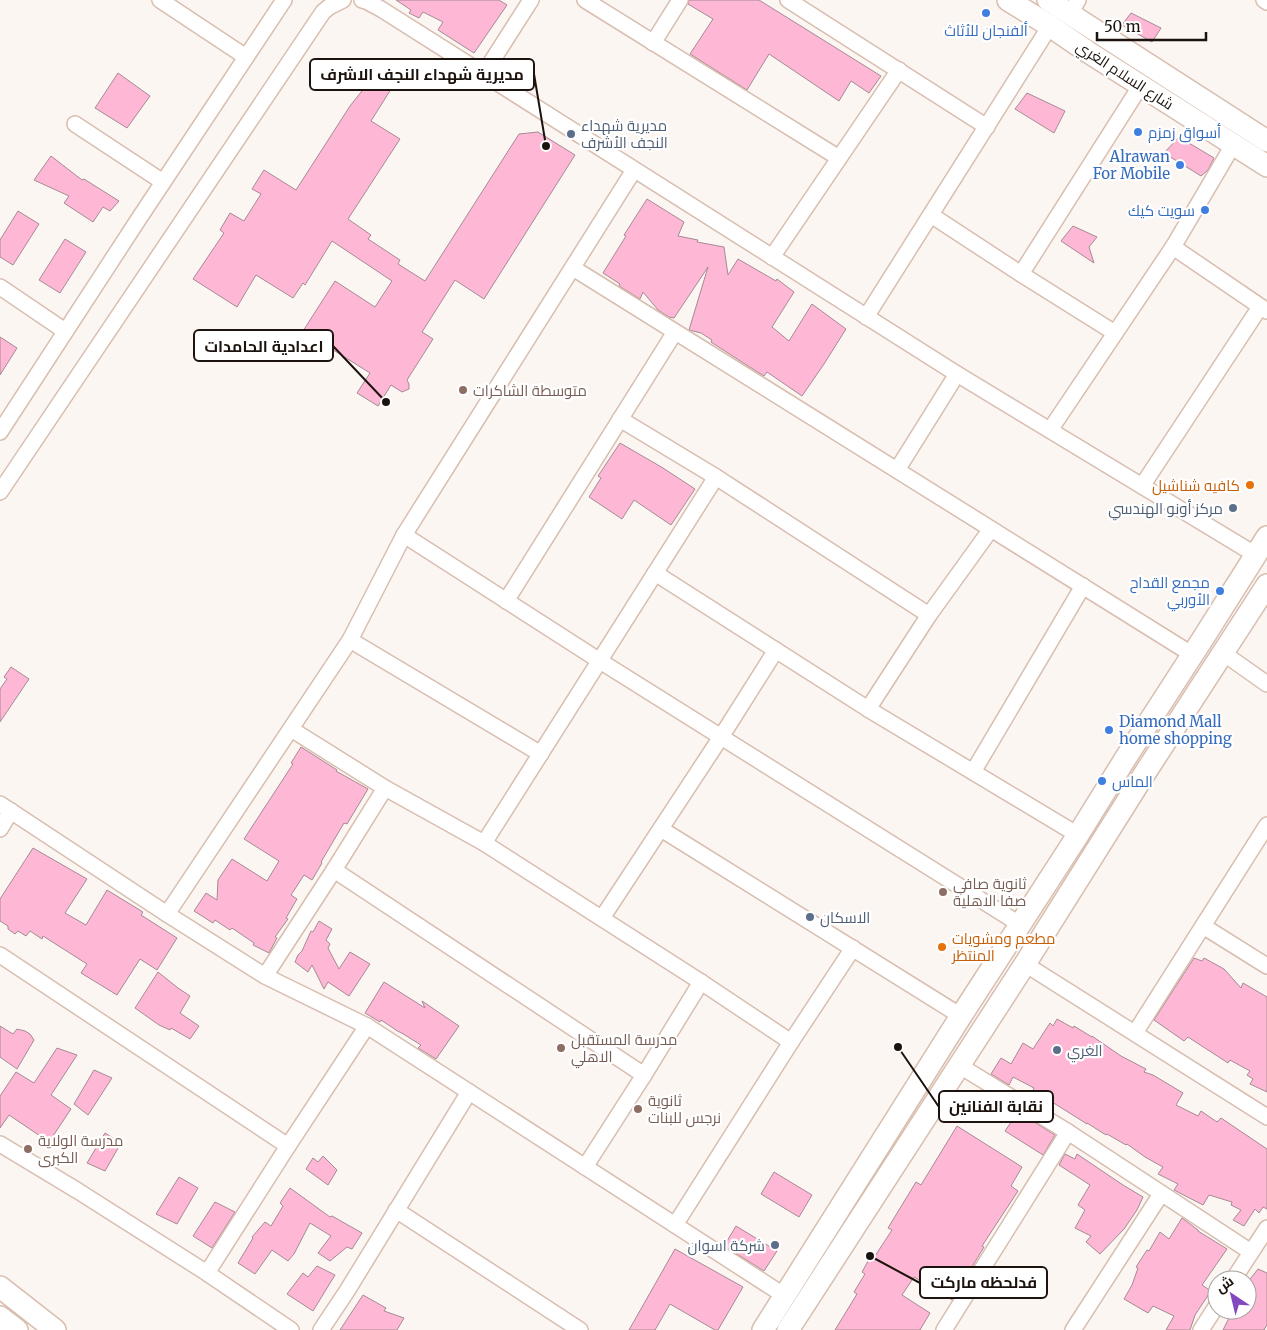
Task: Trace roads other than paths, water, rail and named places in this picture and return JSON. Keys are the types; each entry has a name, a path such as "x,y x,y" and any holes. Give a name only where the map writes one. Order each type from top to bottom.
{"street":[{"path":"160,0 246,57"},
{"path":"0,432 284,0"},
{"path":"0,492 323,12 336,2 343,0"},
{"path":"362,0 384,5 483,75 957,374 1142,486 1262,546 763,1330"},
{"path":"483,75 531,0"},
{"path":"585,0 839,158"},
{"path":"653,43 680,0"},
{"path":"788,0 987,127"},
{"name":"شارع السلام الغري","path":"1008,0 1267,166"},
{"name":"شارع السلام الغري","path":"1048,0 1074,7 1100,34 1267,141"},
{"path":"866,317 1050,26"},
{"path":"1088,52 1100,34"},
{"path":"772,257 899,70"},
{"path":"1021,274 1141,85"},
{"path":"75,124 163,182"},
{"path":"1050,430 1173,247 1233,144"},
{"path":"167,914 350,640 404,535 634,170"},
{"path":"931,215 1115,333"},
{"path":"1142,486 1264,309 1173,247"},
{"path":"573,268 1193,655"},
{"path":"0,287 65,331"},
{"path":"506,601 675,332"},
{"path":"897,470 957,374"},
{"path":"620,419 716,477 929,615"},
{"path":"484,842 716,477"},
{"path":"868,709 929,615 991,529"},
{"path":"404,535 600,661 1021,925"},
{"path":"655,573 868,709 1078,835"},
{"path":"788,1330 960,1066 1145,773 1267,585"},
{"path":"973,772 1083,586"},
{"path":"350,640 541,754"},
{"path":"602,918 776,650"},
{"path":"1223,653 1267,684"},
{"path":"291,729 386,788 484,842 701,982 790,1042"},
{"path":"1125,759 1145,773"},
{"path":"265,976 386,788"},
{"path":"0,829 6,807 167,914 265,976 367,1026 785,1296"},
{"path":"1135,1033 1267,825"},
{"path":"661,829 962,1016"},
{"path":"334,870 644,1075"},
{"path":"1203,926 1267,966"},
{"path":"675,1225 790,1042 853,948"},
{"path":"0,955 288,1146"},
{"path":"1025,964 1267,1117"},
{"path":"585,1167 701,982"},
{"path":"207,1273 367,1026"},
{"path":"960,1066 1068,1132 1251,1252"},
{"path":"320,1330 347,1291 469,1092"},
{"path":"944,1330 1068,1132"},
{"path":"0,1144 207,1273 292,1330"},
{"path":"1073,1330 1161,1194"},
{"path":"846,1199 865,1212"},
{"path":"396,1210 580,1330"},
{"path":"1239,1270 1267,1228"},
{"path":"0,1287 56,1330"},
{"path":"0,1317 17,1330"}],"place":[{"name":"ألفنجان للأثاث","path":"986,13"},
{"name":"أسواق زمزم","path":"1138,132"},
{"name":"مديرية شهداء النجف الأشرف","path":"571,134"},
{"name":"مديرية شهداء النجف الاشرف","path":"546,146"},
{"name":"Alrawan For Mobile","path":"1180,165"},
{"name":"سويت كيك","path":"1205,210"},
{"name":"متوسطة الشاكرات","path":"463,390"},
{"name":"اعدادية الحامدات","path":"386,402"},
{"name":"كافيه شناشيل","path":"1250,485"},
{"name":"مركز أونو الهندسي","path":"1233,508"},
{"name":"مجمع القداح الأوربي","path":"1220,591"},
{"name":"Diamond Mall home shopping","path":"1109,730"},
{"name":"الماس","path":"1102,781"},
{"name":"ثانوية صافي صفا الاهلية","path":"943,892"},
{"name":"الاسكان","path":"810,917"},
{"name":"مطعم ومشويات المنتظر","path":"942,947"},
{"name":"نقابة الفنانين","path":"898,1047"},
{"name":"مدرسة المستقبل الاهلي","path":"561,1048"},
{"name":"الغري","path":"1057,1050"},
{"name":"ثانوية نرجس للبنات","path":"638,1109"},
{"name":"مدرسة الولاية الكبرى","path":"28,1149"},
{"name":"شركة اسوان","path":"775,1245"},
{"name":"فدلحظه ماركت","path":"870,1256"}]}
